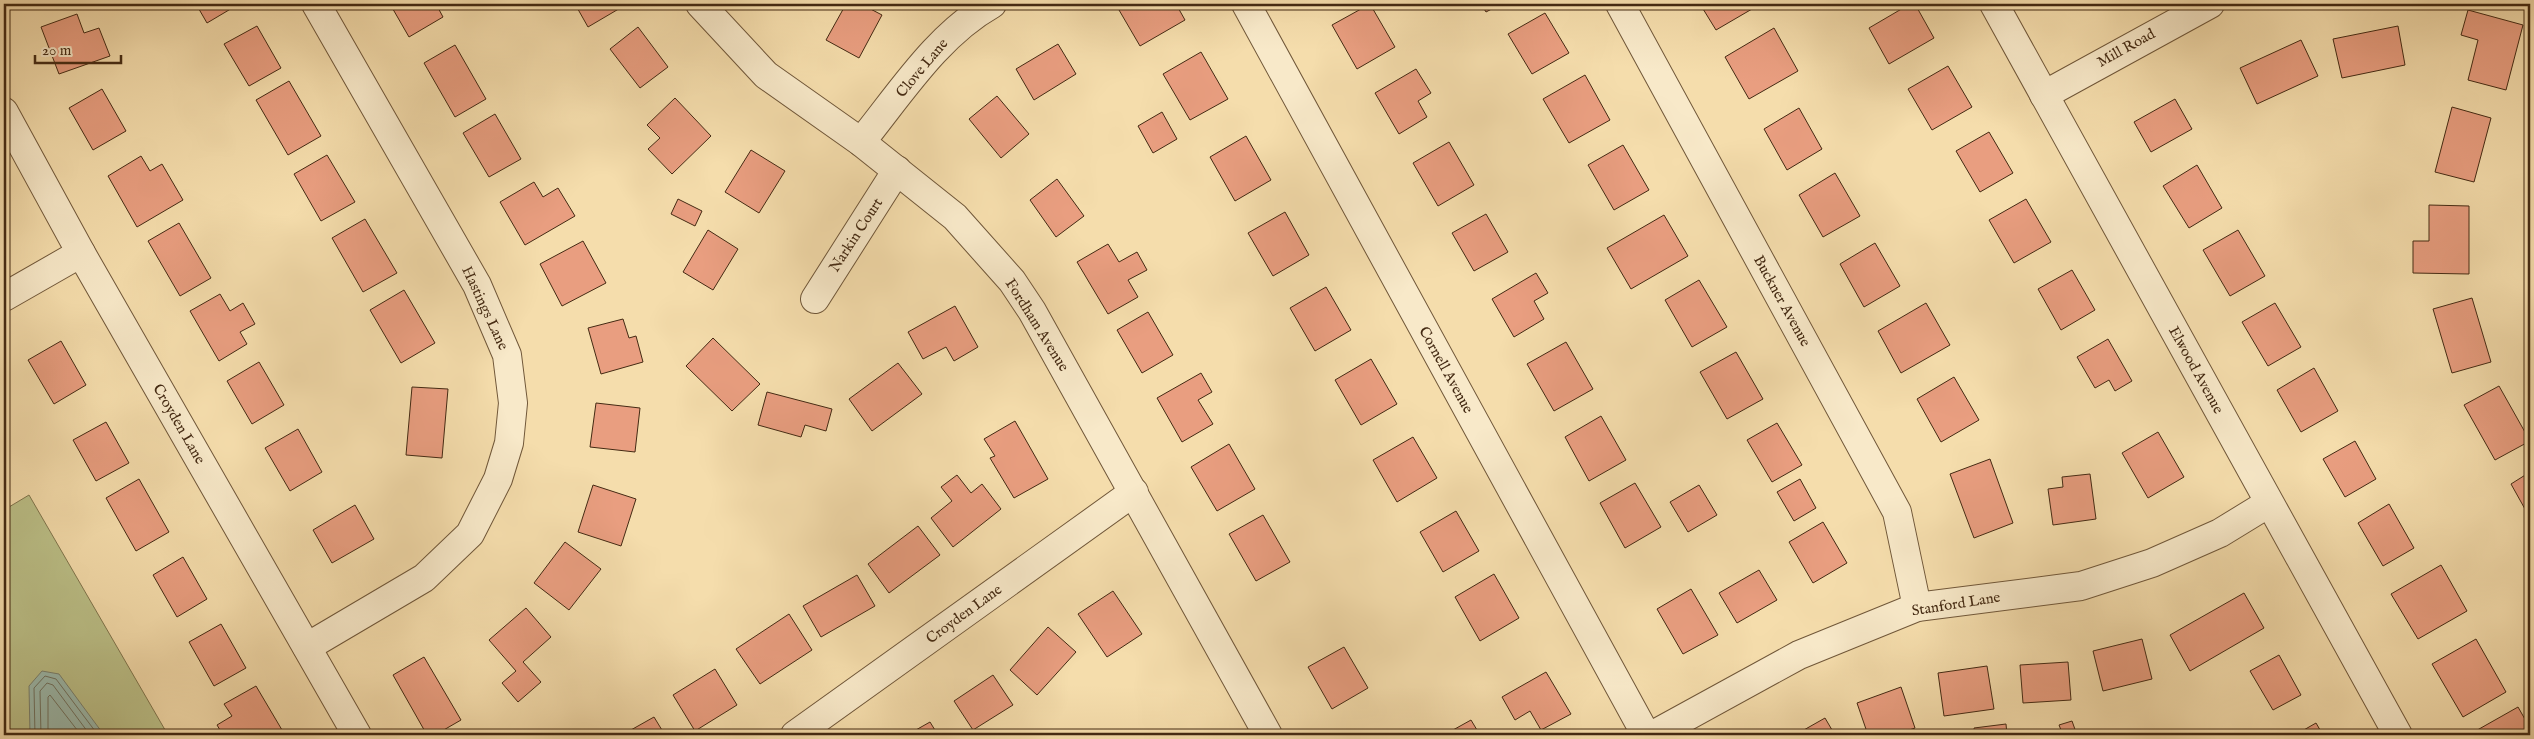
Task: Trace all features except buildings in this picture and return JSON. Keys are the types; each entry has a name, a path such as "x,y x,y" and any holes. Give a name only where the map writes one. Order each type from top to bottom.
{"street":[{"name":"Hastings Lane","path":"307,646 424,578 470,534 498,479 509,443 513,403 507,355 478,285 316,4"},
{"name":"Fordham Avenue","path":"700,4 766,75 861,142 955,217 1012,281 1032,311 1268,735"},
{"name":"Clove Lane","path":"861,142 942,43 974,14 992,4"},
{"name":"Cornell Avenue","path":"1246,4 1646,735"},
{"name":"Buckner Avenue","path":"1620,4 1897,512 1917,608"},
{"name":"Elwood Avenue","path":"1994,4 2398,735"},
{"name":"Mill Road","path":"2044,95 2210,4"},
{"name":"Croyden Lane","path":"4,112 81,252 357,735"},
{"name":"Narkin Court","path":"814,299 897,170"},
{"path":"4,297 81,252"},
{"name":"Croyden Lane","path":"795,735 1134,492"},
{"name":"Stanford Lane","path":"1653,735 1799,655 1917,608 2081,586 2152,563 2220,532 2270,503"}],"green space":[{"path":"29,495 168,735 4,735 4,510"}],"water":[{"path":"42,671 59,674 104,735 30,735 29,686"}]}
